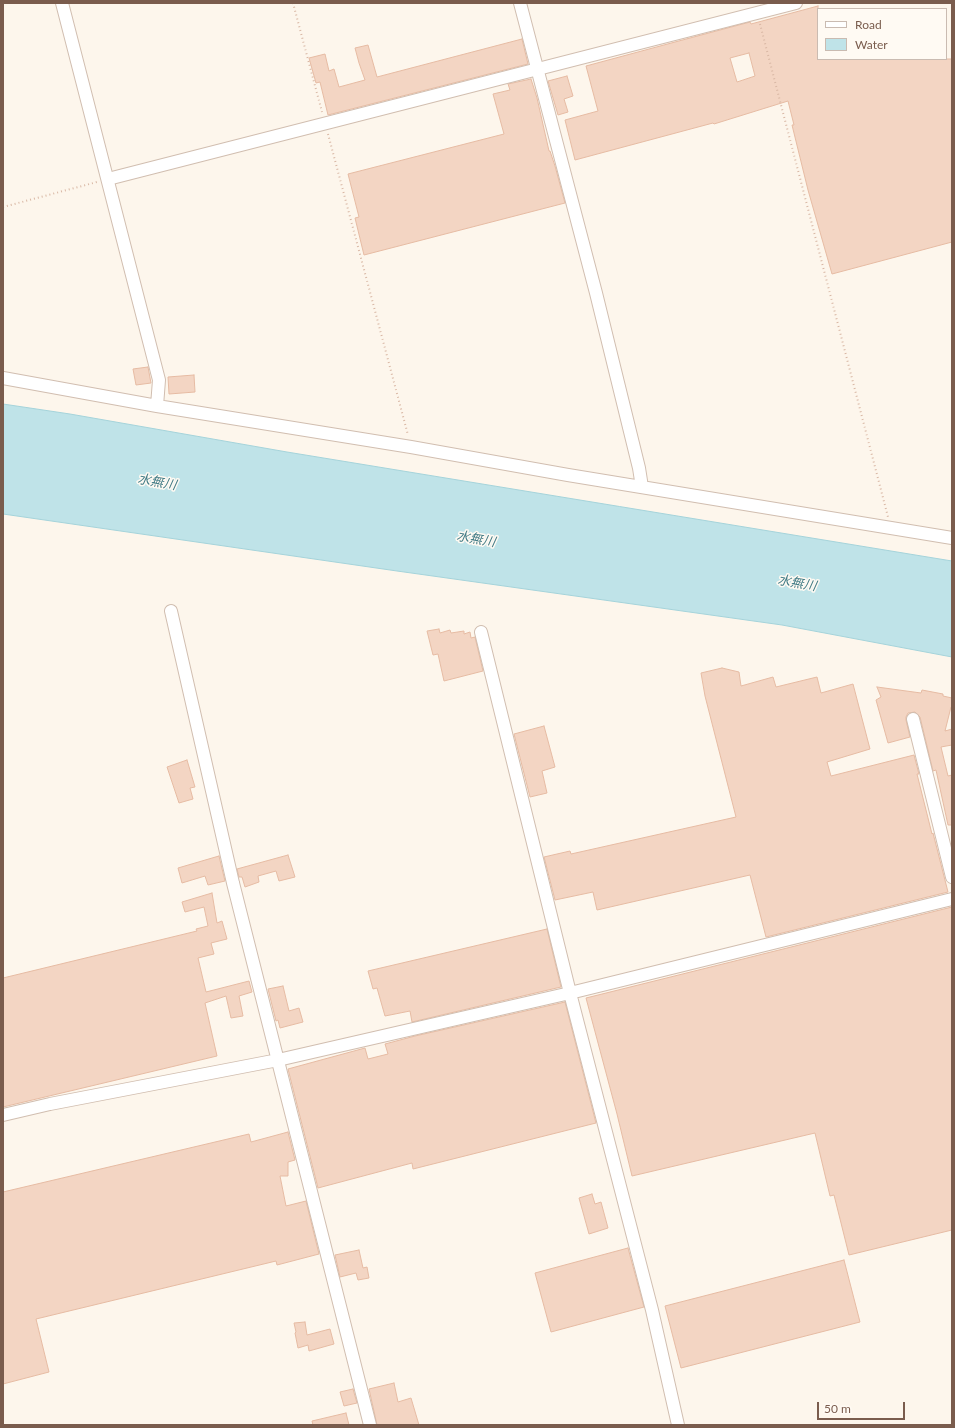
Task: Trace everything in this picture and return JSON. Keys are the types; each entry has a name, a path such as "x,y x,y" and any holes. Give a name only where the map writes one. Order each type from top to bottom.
{"street":[{"path":"62,3 159,380 157,406"},
{"path":"520,3 598,301 639,468 642,487"},
{"path":"108,180 796,3"},
{"path":"3,378 157,406 952,538"},
{"path":"171,611 233,882 370,1425"},
{"path":"481,632 570,993 652,1310 678,1425"},
{"path":"913,719 952,878"},
{"path":"3,1115 50,1104 278,1060 570,993 952,899"}],"path":[{"path":"294,3 411,447"},
{"path":"757,13 891,528"},
{"path":"3,207 108,180"}],"water":[{"name":"水無川","path":"3,404 952,561 952,657 782,625 3,514"}],"building":[{"path":"818,6 817,60 952,59 952,242 832,274 808,190 792,125 794,125 788,101 714,124 713,123 575,160 565,120 598,111 586,66 750,22 751,24","holes":["749,53 755,76 737,82 730,58"]},
{"path":"522,39 528,64 328,115 320,82 316,83 309,58 325,54 329,71 334,69 339,87 365,80 355,48 368,45 377,77"},
{"path":"567,76 573,96 564,99 568,112 558,115 548,81"},
{"path":"531,79 537,98 549,151 555,166 565,203 364,255 355,218 359,217 348,174 504,134 493,94 510,90 508,84"},
{"path":"148,367 151,383 136,385 133,369"},
{"path":"194,375 195,392 169,394 168,377"},
{"path":"439,629 440,633 450,630 451,633 464,631 464,634 470,632 471,638 475,637 483,671 444,681 438,654 433,655 427,631"},
{"path":"722,668 739,672 741,686 773,677 776,687 817,677 821,693 853,684 870,749 827,762 831,776 914,755 919,774 917,774 948,892 766,937 750,875 597,910 593,892 555,900 544,857 570,851 571,854 736,817 705,696 701,673"},
{"path":"877,687 921,693 922,690 943,694 943,696 952,698 952,708 951,707 945,731 952,729 952,745 941,747 948,776 952,775 952,825 948,825 936,770 933,771 920,717 915,712 908,713 906,720 910,737 888,743 876,700 881,697"},
{"path":"544,726 555,767 542,771 547,793 530,797 514,734"},
{"path":"187,760 195,787 190,788 193,799 179,803 167,767"},
{"path":"288,855 295,877 279,881 276,871 258,876 259,882 245,887 242,877 239,877 237,869"},
{"path":"219,856 225,881 208,885 205,876 182,883 178,868"},
{"path":"212,893 217,923 222,921 227,939 211,943 214,954 198,958 206,992 249,981 252,992 239,996 243,1016 231,1018 226,996 205,1003 217,1056 3,1107 3,978 197,931 196,929 208,926 204,907 185,912 182,902"},
{"path":"952,907 952,1230 849,1255 834,1195 830,1196 815,1133 632,1176 586,998"},
{"path":"547,929 561,987 412,1022 410,1011 385,1016 377,988 373,989 368,971"},
{"path":"283,986 289,1011 299,1008 303,1022 280,1028 278,1020 276,1021 268,989"},
{"path":"565,1002 596,1123 413,1169 412,1163 318,1188 288,1069 365,1048 368,1059 388,1054 385,1044"},
{"path":"288,1132 295,1160 288,1162 288,1176 280,1176 286,1206 306,1201 319,1254 277,1265 276,1261 36,1319 49,1372 3,1384 3,1192 249,1134 251,1142"},
{"path":"592,1194 595,1204 601,1202 608,1228 589,1234 579,1198"},
{"path":"628,1248 644,1307 551,1332 535,1273"},
{"path":"359,1250 363,1268 367,1267 369,1278 358,1280 356,1273 340,1277 335,1255"},
{"path":"844,1260 860,1322 681,1368 665,1306"},
{"path":"305,1322 307,1335 330,1329 334,1344 309,1351 308,1345 298,1348 294,1323"},
{"path":"394,1383 398,1402 411,1398 419,1425 377,1425 369,1389"},
{"path":"353,1389 357,1403 344,1406 340,1392"},
{"path":"346,1413 349,1425 313,1425 312,1421"}]}
